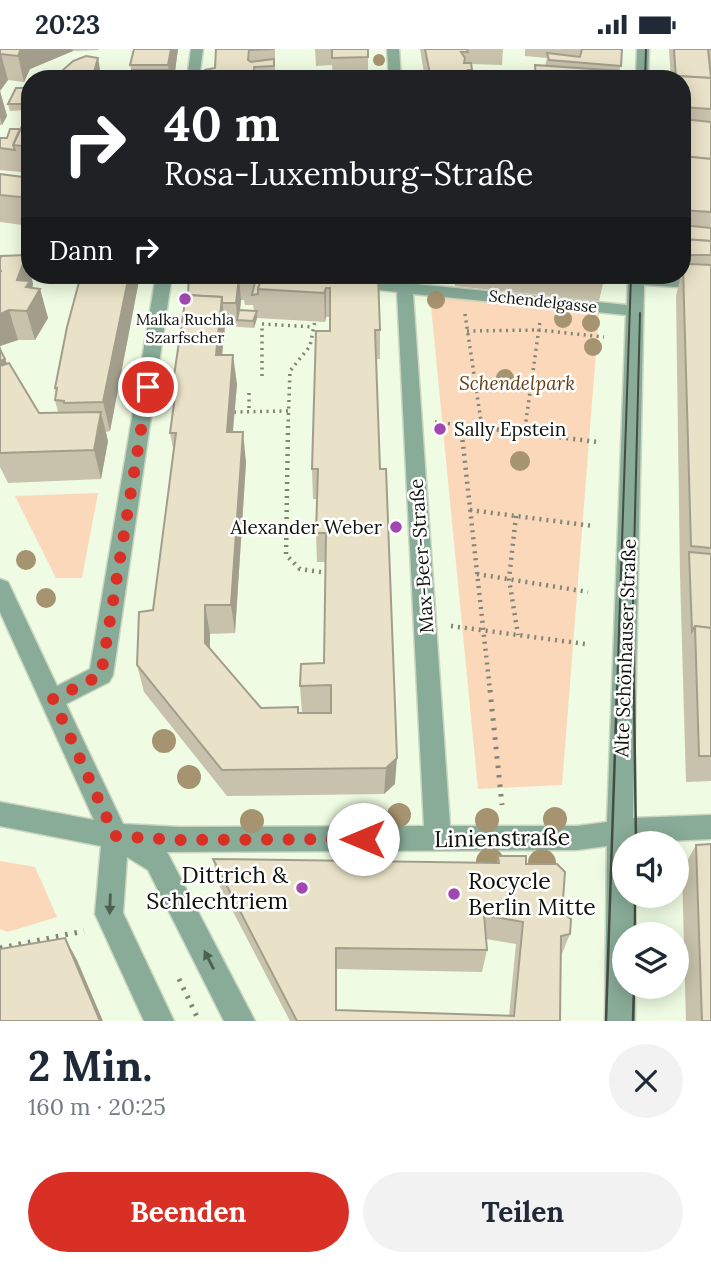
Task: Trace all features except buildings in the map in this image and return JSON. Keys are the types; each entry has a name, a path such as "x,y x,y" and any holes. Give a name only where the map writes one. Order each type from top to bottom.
{"street":[{"path":"194,70 197,49"},
{"path":"393,49 394,70"},
{"path":"642,70 643,49"},
{"path":"691,282 711,284"},
{"path":"53,699 101,675 133,486 163,284"},
{"name":"Max-Beer-Straße","path":"407,284 404,300 438,839"},
{"name":"Schendelgasse","path":"431,284 636,311"},
{"name":"Alte Schönhauser Straße","path":"620,831 636,284"},
{"path":"0,588 115,836 109,914 159,1021"},
{"name":"Linienstraße","path":"0,814 115,836 179,840 577,838 612,832"},
{"name":"Linienstraße","path":"620,831 711,827"},
{"path":"115,836 158,860 240,1021"},
{"name":"Alte Schönhauser Straße","path":"620,908 620,1021"}],"path":[{"path":"466,315 482,428"},
{"path":"524,432 540,318"},
{"path":"315,321 310,346 290,371 285,555 296,568 327,573"},
{"path":"262,376 262,324 314,327"},
{"path":"467,331 539,330 604,337"},
{"path":"249,393 249,412"},
{"path":"234,412 288,411"},
{"path":"433,422 598,442"},
{"path":"461,425 481,631 502,805"},
{"path":"470,510 593,526"},
{"path":"516,516 509,579 518,635"},
{"path":"477,574 588,592"},
{"path":"450,626 585,644"},
{"path":"0,948 83,931"},
{"path":"179,979 199,1021"}],"green space":[{"name":"Schendelpark","path":"430,296 599,314 562,785 478,789"},
{"path":"98,493 82,578 56,578 15,496"},
{"path":"0,861 35,867 57,917 8,932 0,929"}],"tram line":[{"path":"645,70 646,49"},
{"path":"617,691 631,284"},
{"path":"634,691 633,594 640,313"},
{"path":"606,1021 617,690"},
{"path":"634,690 636,831"},
{"path":"635,908 635,922"},
{"path":"633,1021 634,999"}],"place":[{"name":"Malka Ruchla Szarfscher","path":"185,299"},
{"name":"Sally Epstein","path":"440,429"},
{"name":"Alexander Weber","path":"396,527"},
{"name":"Dittrich & Schlechtriem","path":"302,888"},
{"name":"Rocycle Berlin Mitte","path":"454,894"}],"route":[{"path":"148,387 101,675 53,699 115,836 179,840 363,839"}]}
